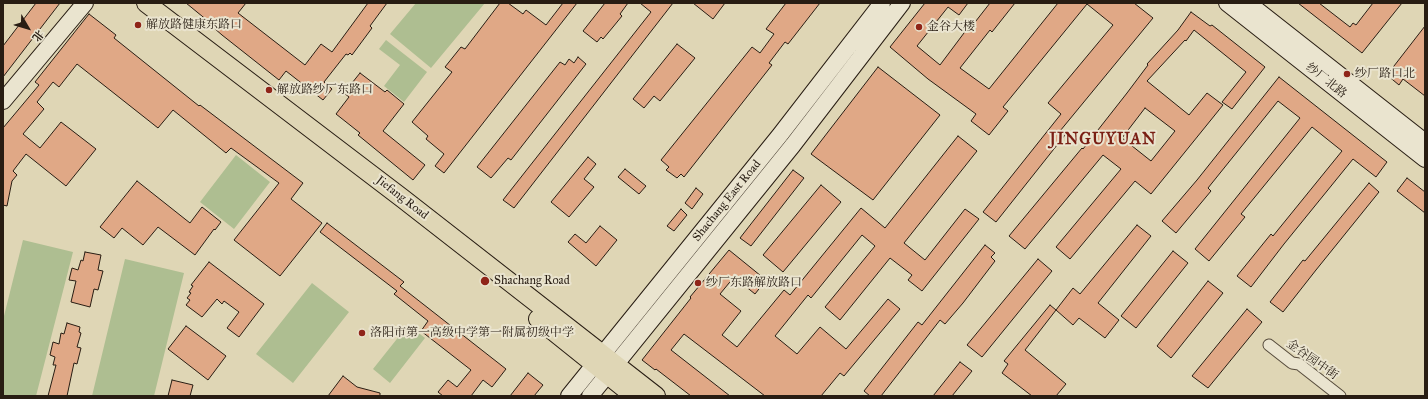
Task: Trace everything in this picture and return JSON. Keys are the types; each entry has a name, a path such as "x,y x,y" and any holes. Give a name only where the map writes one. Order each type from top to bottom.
{"main road":[{"path":"3,101 85,3"},
{"name":"Jiefang Road","path":"134,3 605,365 656,396"},
{"name":"Jiefang Road","path":"146,3 402,198 605,365 634,396"},
{"name":"Shachang East Road","path":"590,396 605,365 761,158 882,3"},
{"name":"Shachang East Road","path":"569,396 605,365 793,145 902,3"},
{"name":"纱厂北路","path":"1227,3 1425,159"},
{"name":"纱厂北路","path":"1248,3 1425,142"}],"street":[{"name":"金谷园中街","path":"1269,345 1292,363 1299,364 1340,396"}],"green space":[{"path":"416,3 485,3 431,68 390,34"},
{"path":"386,40 427,72 404,102 384,86 400,65 379,49"},
{"path":"236,155 270,182 234,229 200,202"},
{"path":"23,240 73,252 36,396 3,396 3,320"},
{"path":"125,259 184,273 154,396 92,396"},
{"path":"312,283 349,312 293,383 256,354"},
{"path":"408,325 425,338 390,383 373,369"}],"building":[{"path":"36,3 60,3 3,77 3,46"},
{"path":"186,3 246,3 238,13 305,65 321,44 332,52 368,3 387,3 370,26 372,28 352,55 350,53 348,55 346,54 324,82 332,89 323,100 286,71 279,80 222,35"},
{"path":"500,3 508,3 523,14 526,10 546,25 563,3 577,3 444,173 435,166 444,154 426,139 428,136 412,122 452,72 445,67 461,47 465,49"},
{"path":"605,3 628,3 620,14 622,16 603,39 601,37 597,42 583,31"},
{"path":"640,3 673,3 514,208 503,200 651,12"},
{"path":"693,3 725,3 713,19"},
{"path":"786,3 820,3 788,44 785,42 769,63 772,65 684,177 681,174 677,178 666,170 669,167 661,160 752,47 760,53 774,34 766,29"},
{"path":"925,3 968,3 959,15 948,7 917,46 940,65 970,25 972,26 990,3 1015,3 992,32 990,30 960,68 989,89 1058,3 1134,3 1153,18 1060,131 1065,135 996,222 983,212 1061,114 1048,103 1113,25 1087,4 1003,107 1008,111 989,135 971,121 976,114 928,79 890,47"},
{"path":"1298,3 1319,3 1350,27 1353,23 1356,25 1373,3 1402,3 1362,53"},
{"path":"1191,12 1210,26 1212,25 1265,67 1232,109 1222,102 1246,72 1194,30 1186,41 1185,40 1147,81 1189,115 1207,93 1223,105 1151,194 1135,181 1070,259 1056,247 1121,169 1103,155 1025,249 1009,236 1082,148 1083,149 1127,93 1148,65 1147,64 1178,30","holes":["1145,108 1175,131 1151,161 1122,138"]},
{"path":"89,14 116,35 114,38 199,106 200,105 303,183 291,199 322,223 280,276 234,240 279,183 231,148 226,153 173,110 158,128 77,64 59,87 53,82 37,102 44,109 23,134 40,148 61,122 96,149 66,186 26,154 13,171 17,175 12,181 7,206 3,205 3,128 39,85 35,82"},
{"path":"1425,26 1425,96 1403,79 1399,85 1387,75"},
{"path":"677,44 695,58 660,101 654,96 644,108 633,99"},
{"path":"578,57 586,64 511,160 508,158 491,178 477,167 560,62 565,65 569,59 574,63"},
{"path":"878,67 940,115 873,200 811,154"},
{"path":"360,73 385,92 387,90 404,104 383,131 425,165 413,180 358,135 360,133 336,114 349,97 344,93"},
{"path":"1279,77 1387,162 1376,177 1353,159 1251,287 1237,276 1271,234 1273,236 1342,151 1312,127 1241,214 1245,217 1209,261 1195,249 1300,118 1278,101 1208,188 1211,191 1176,233 1162,221 1197,180"},
{"path":"958,136 977,151 904,243 925,260 965,209 979,219 922,291 908,280 912,275 890,258 840,320 825,307 875,246 862,235 811,298 808,295 775,336 797,354 820,327 846,349 888,299 900,309 844,376 840,373 821,396 765,396 684,334 671,350 730,396 691,396 642,360 691,298 690,297 729,250 766,280 755,294 734,277 720,294 741,311 722,335 737,347 784,290 790,295 861,208 885,228"},
{"path":"588,157 596,164 584,179 594,187 569,217 551,202"},
{"path":"625,169 646,186 639,194 618,177"},
{"path":"793,170 804,178 751,246 740,238"},
{"path":"1407,178 1425,192 1425,213 1397,191"},
{"path":"137,181 190,223 202,207 221,222 195,255 158,227 143,245 122,228 114,238 100,227"},
{"path":"1369,183 1379,192 1283,312 1270,302 1303,260 1305,261"},
{"path":"821,185 841,202 783,272 763,255"},
{"path":"696,188 703,194 692,209 685,203"},
{"path":"681,209 687,215 674,231 667,226"},
{"path":"327,223 404,282 400,286 506,369 492,387 483,380 471,396 443,396 438,392 448,380 457,387 471,370 421,331 428,321 394,294 397,291 320,232"},
{"path":"1137,225 1151,236 1098,303 1119,320 1105,338 1079,318 1073,325 1056,310 1073,288 1080,294"},
{"path":"600,226 617,240 596,266 568,242 575,234 586,243"},
{"path":"985,245 995,253 991,257 995,261 945,324 940,320 881,396 870,396 864,391 918,322 922,325"},
{"path":"1173,251 1188,263 1136,328 1121,316"},
{"path":"85,252 101,255 98,270 103,271 98,290 94,289 90,307 71,302 76,281 69,280 72,268 78,270 81,260 83,261"},
{"path":"1038,259 1052,271 982,357 967,345"},
{"path":"209,262 264,304 239,337 227,328 239,312 224,301 222,304 217,299 202,317 186,305 190,300 187,298 191,293 189,292 193,286 191,285"},
{"path":"1208,281 1223,293 1171,358 1157,346"},
{"path":"1050,305 1056,310 1025,350 1066,384 1056,396 1032,396 1002,373 1008,364 1004,361"},
{"path":"1247,309 1262,322 1208,388 1192,376"},
{"path":"67,323 80,327 79,332 81,333 77,347 81,348 77,364 74,363 67,396 48,396 56,365 53,365 55,357 50,355 53,342 59,344 61,333 64,334"},
{"path":"186,326 226,356 208,380 168,349"},
{"path":"960,362 972,371 952,396 933,396"},
{"path":"528,373 543,385 534,396 510,396"},
{"path":"343,376 357,387 380,393 380,396 328,396"},
{"path":"172,380 193,385 190,396 168,396"}],"place":[{"name":"解放路健康东路口","path":"138,25"},
{"name":"金谷大楼","path":"919,27"},
{"name":"纱厂路口北","path":"1347,74"},
{"name":"解放路纱厂东路口","path":"269,90"},
{"name":"Shachang Road","path":"485,281"},
{"name":"纱厂东路解放路口","path":"698,283"},
{"name":"洛阳市第一高级中学第一附属初级中学","path":"362,333"}],"district":[{"name":"JINGUYUAN","path":"1103,140"}]}
